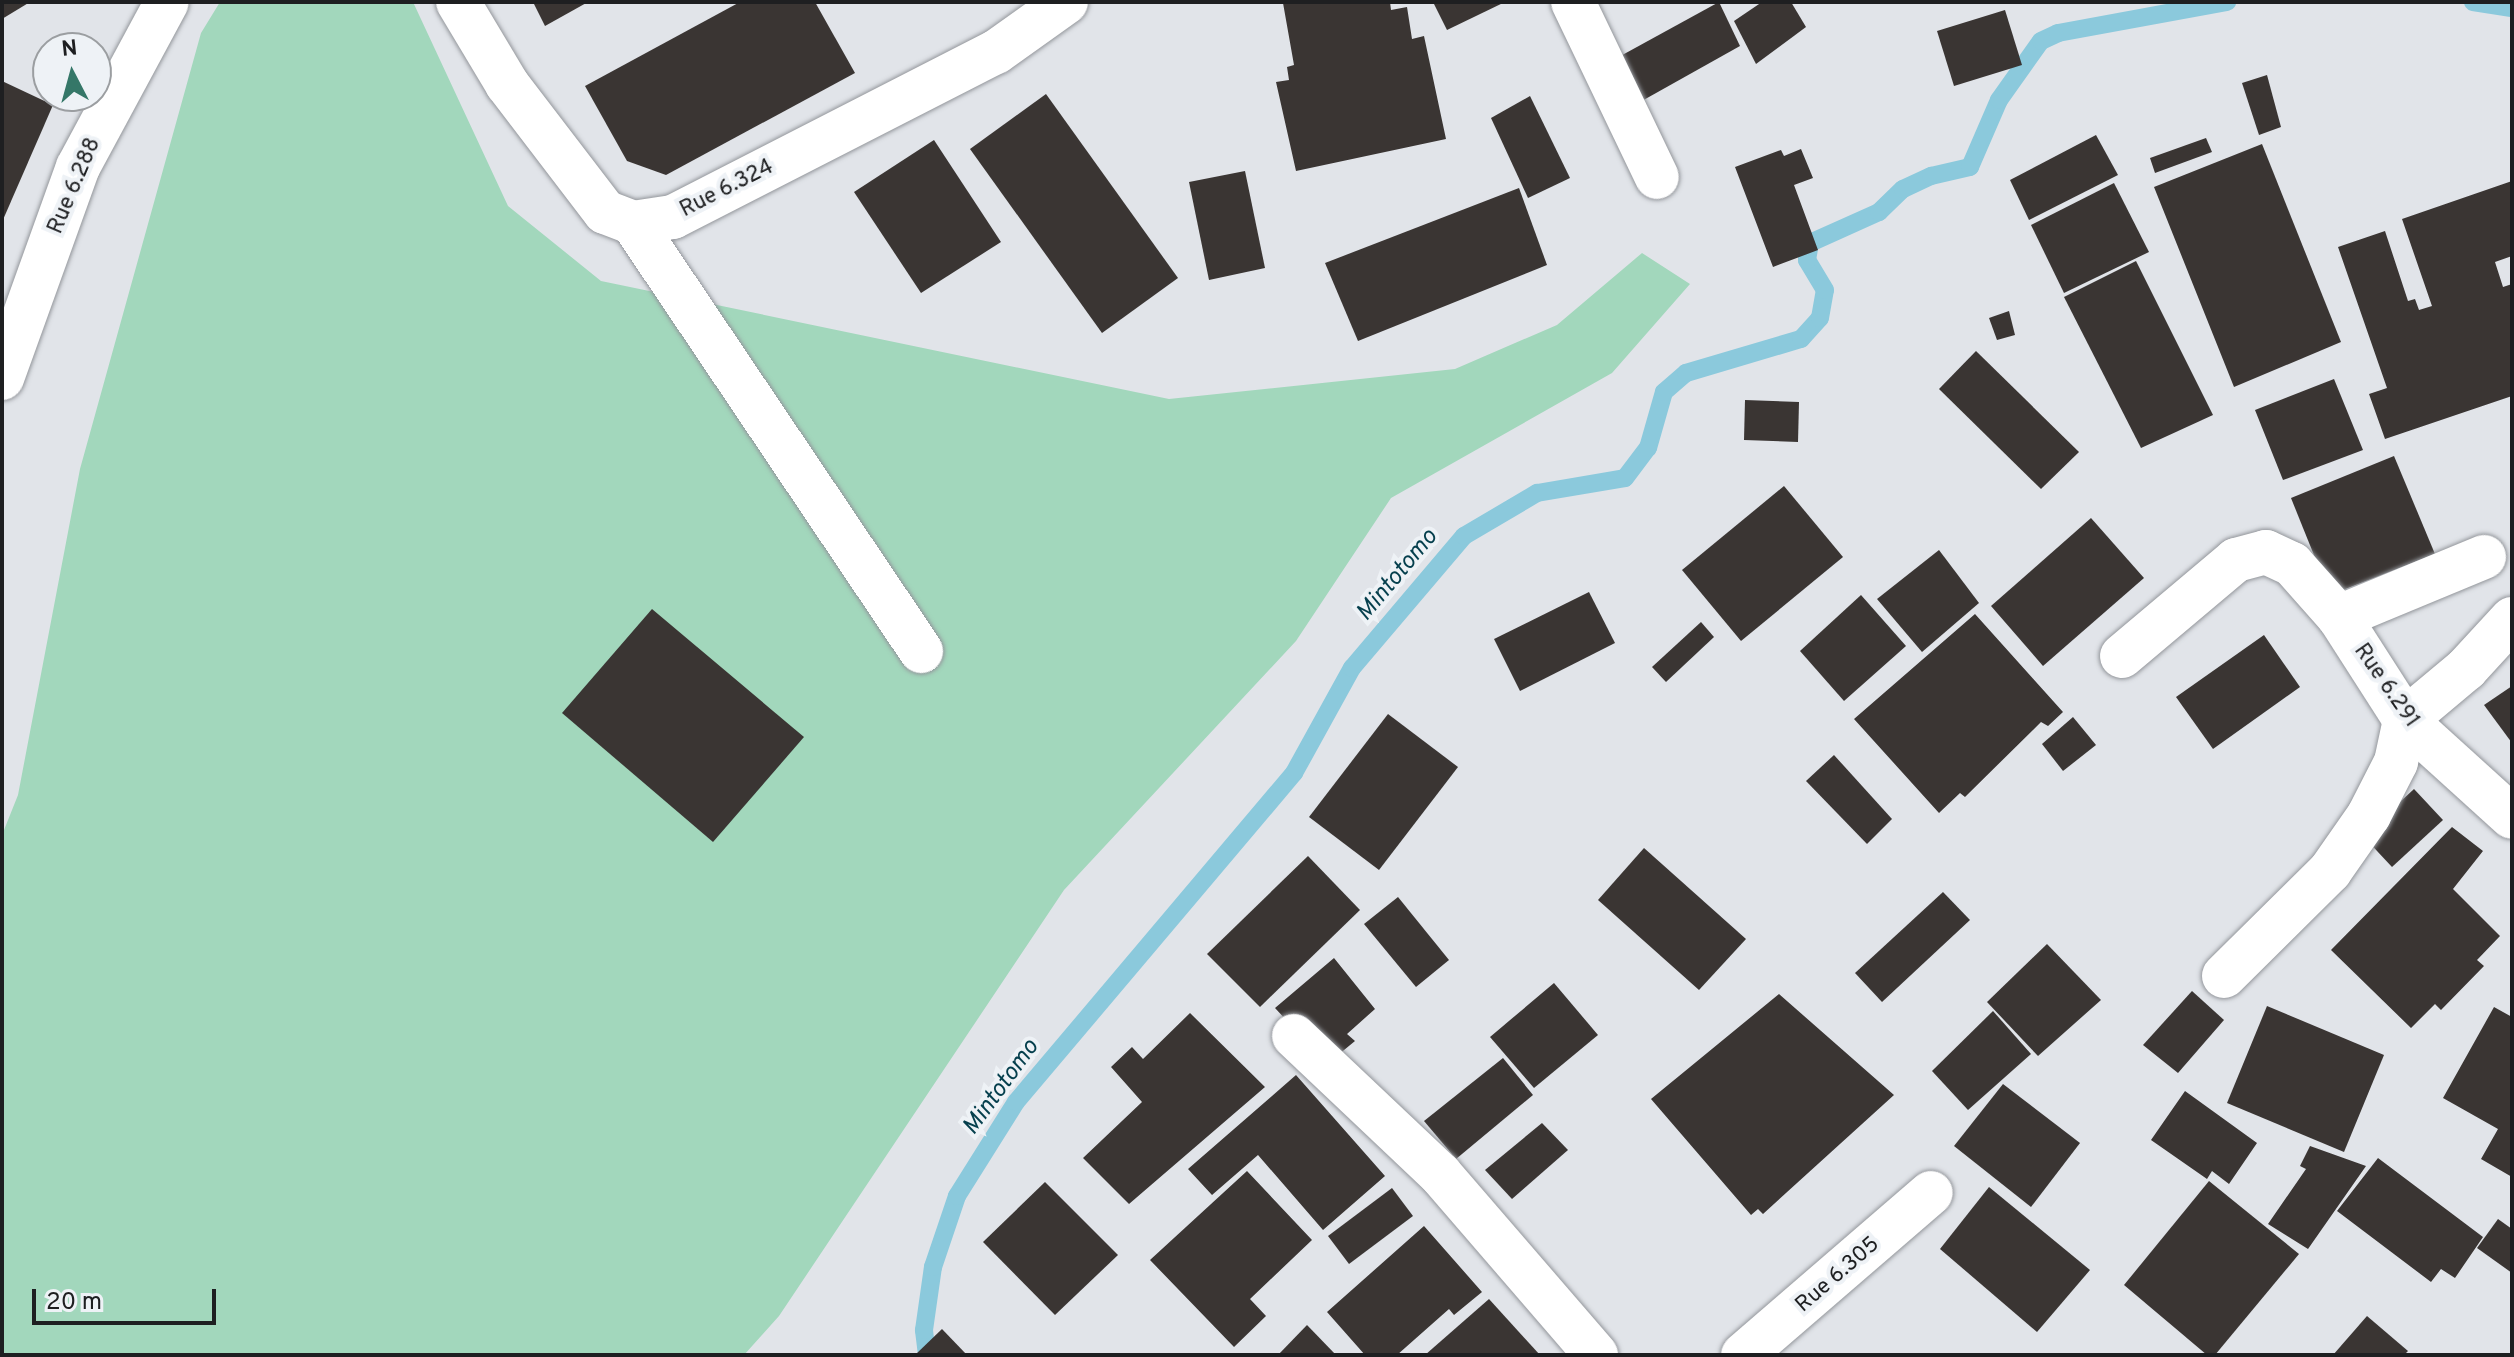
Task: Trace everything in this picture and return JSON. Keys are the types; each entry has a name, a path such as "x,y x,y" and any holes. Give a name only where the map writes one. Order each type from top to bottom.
{"street":[{"name":"Rue 6.288","path":"2,378 78,167 167,2"},
{"path":"458,2 507,84 605,212 633,223 921,651"},
{"name":"Rue 6.324","path":"633,223 673,217 702,203 996,52 1066,2"},
{"path":"1573,2 1657,177"},
{"name":"Rue 6.291","path":"2122,656 2236,560 2266,552 2292,564 2339,617 2405,720 2512,817"},
{"path":"2339,617 2484,557"},
{"path":"2224,976 2330,871 2369,815 2396,762 2405,720 2466,669 2512,619"},
{"path":"1294,1036 1440,1174 1596,1355"},
{"name":"Rue 6.305","path":"1743,1355 1931,1193"}],"green space":[{"path":"220,2 413,2 508,206 601,281 1169,399 1455,369 1557,325 1642,253 1690,284 1612,373 1391,498 1296,641 1064,890 779,1316 744,1355 2,1355 2,835 18,795 80,469 201,33"}],"building":[{"path":"2,2 30,2 2,19"},
{"path":"533,2 588,2 545,26"},
{"path":"740,2 815,2 855,73 666,175 627,161 585,86"},
{"path":"1390,2 1391,10 1407,7 1412,39 1424,36 1446,139 1296,171 1276,82 1289,80 1287,67 1294,65 1283,3"},
{"path":"1433,2 1505,2 1447,30"},
{"path":"1719,2 1740,46 1640,102 1615,59"},
{"path":"1762,2 1791,2 1806,27 1756,64 1734,21"},
{"path":"2005,10 2022,65 1954,86 1937,31"},
{"path":"2267,75 2281,127 2259,135 2242,83"},
{"path":"2,81 32,95 32,112 50,112 2,222"},
{"path":"1046,94 1178,278 1102,333 970,149"},
{"path":"1530,96 1570,178 1528,198 1491,118"},
{"path":"2096,135 2118,175 2029,220 2010,180"},
{"path":"2206,138 2212,152 2155,173 2150,158"},
{"path":"934,140 1001,242 921,293 854,192"},
{"path":"2262,144 2341,342 2234,387 2154,187"},
{"path":"1801,149 1813,178 1794,185 1818,250 1773,267 1735,167 1781,150 1784,156"},
{"path":"1245,171 1265,268 1209,280 1189,182"},
{"path":"2512,181 2512,256 2495,262 2503,287 2512,284 2512,396 2385,439 2369,394 2387,388 2338,247 2385,231 2408,301 2415,299 2419,310 2432,306 2402,219"},
{"path":"2114,183 2149,252 2064,293 2031,225"},
{"path":"1519,188 1547,265 1358,341 1325,263"},
{"path":"2136,261 2213,415 2141,448 2064,297"},
{"path":"2009,311 2015,335 1997,340 1989,318"},
{"path":"1976,351 2079,452 2041,489 1939,389"},
{"path":"2334,379 2363,450 2283,480 2255,410"},
{"path":"1745,400 1799,402 1798,442 1744,440"},
{"path":"2394,456 2435,554 2330,595 2291,498"},
{"path":"1784,486 1843,557 1741,641 1682,570"},
{"path":"2091,518 2144,578 2043,666 1991,606"},
{"path":"1939,550 1979,603 1922,652 1877,599"},
{"path":"1589,592 1615,643 1520,691 1494,639"},
{"path":"1861,595 1906,646 1844,701 1800,651"},
{"path":"652,609 804,737 713,842 562,713"},
{"path":"1975,614 2063,712 2048,726 2041,722 1965,797 1960,793 1939,813 1854,719"},
{"path":"1701,622 1714,637 1666,682 1652,667"},
{"path":"2264,635 2300,687 2213,749 2176,697"},
{"path":"2512,686 2512,743 2484,705"},
{"path":"1388,714 1458,767 1379,870 1309,817"},
{"path":"2073,717 2096,745 2063,771 2042,744"},
{"path":"1834,755 1892,819 1867,844 1806,781"},
{"path":"2414,789 2443,820 2392,867 2363,836"},
{"path":"2452,827 2483,851 2453,889 2500,936 2477,960 2484,966 2441,1010 2435,1004 2411,1028 2331,950"},
{"path":"1644,848 1746,939 1699,990 1598,900"},
{"path":"1308,856 1360,910 1260,1007 1207,954"},
{"path":"1943,892 1970,920 1882,1002 1855,973"},
{"path":"1398,897 1449,960 1416,987 1364,924"},
{"path":"2047,944 2101,1000 2038,1056 1987,1002"},
{"path":"1334,958 1375,1009 1347,1034 1355,1041 1327,1064 1275,1008"},
{"path":"1554,983 1598,1035 1534,1088 1490,1037"},
{"path":"2192,991 2224,1020 2178,1073 2143,1045"},
{"path":"1779,994 1894,1095 1763,1214 1758,1209 1751,1215 1651,1099"},
{"path":"2267,1006 2384,1055 2344,1152 2227,1103"},
{"path":"2494,1007 2512,1017 2512,1177 2481,1159 2498,1129 2443,1098"},
{"path":"1993,1011 2031,1054 1968,1110 1932,1071"},
{"path":"1190,1013 1265,1087 1129,1204 1083,1158 1142,1102 1111,1067 1132,1047 1143,1059"},
{"path":"1503,1058 1533,1095 1456,1159 1424,1121"},
{"path":"1296,1075 1385,1176 1323,1230 1258,1155 1212,1195 1188,1169"},
{"path":"2003,1084 2080,1143 2031,1207 1954,1146"},
{"path":"2185,1091 2257,1143 2229,1184 2212,1171 2207,1179 2151,1140"},
{"path":"1542,1123 1568,1150 1512,1199 1485,1170"},
{"path":"2310,1146 2366,1166 2308,1249 2268,1224 2306,1169 2300,1166"},
{"path":"2378,1158 2483,1237 2455,1278 2441,1269 2431,1282 2337,1211"},
{"path":"1247,1171 1312,1240 1250,1299 1266,1316 1234,1347 1150,1260"},
{"path":"2209,1181 2299,1254 2215,1355 2207,1355 2124,1285"},
{"path":"1045,1182 1118,1255 1055,1315 983,1242"},
{"path":"1989,1187 2090,1270 2037,1332 1940,1249"},
{"path":"1392,1188 1413,1216 1349,1264 1328,1236"},
{"path":"2498,1219 2512,1229 2512,1273 2477,1248"},
{"path":"1424,1226 1482,1292 1454,1315 1449,1309 1397,1355 1365,1355 1327,1312"},
{"path":"1489,1299 1540,1355 1425,1355"},
{"path":"2367,1316 2408,1351 2404,1355 2333,1355"},
{"path":"1307,1325 1336,1355 1278,1355"},
{"path":"942,1329 967,1355 915,1355"}],"waterway":[{"name":"Mintotomo","path":"927,1355 924,1330 933,1267 957,1196 1016,1102 1294,773 1352,668 1464,536 1537,493 1625,478 1648,448 1664,392 1686,373 1801,339 1820,318 1825,290 1807,260 1810,243 1879,212 1903,189 1931,176 1970,167 1999,100 2041,41 2058,33 2227,2"},
{"name":"Mintotomo","path":"2473,2 2512,8"}]}
